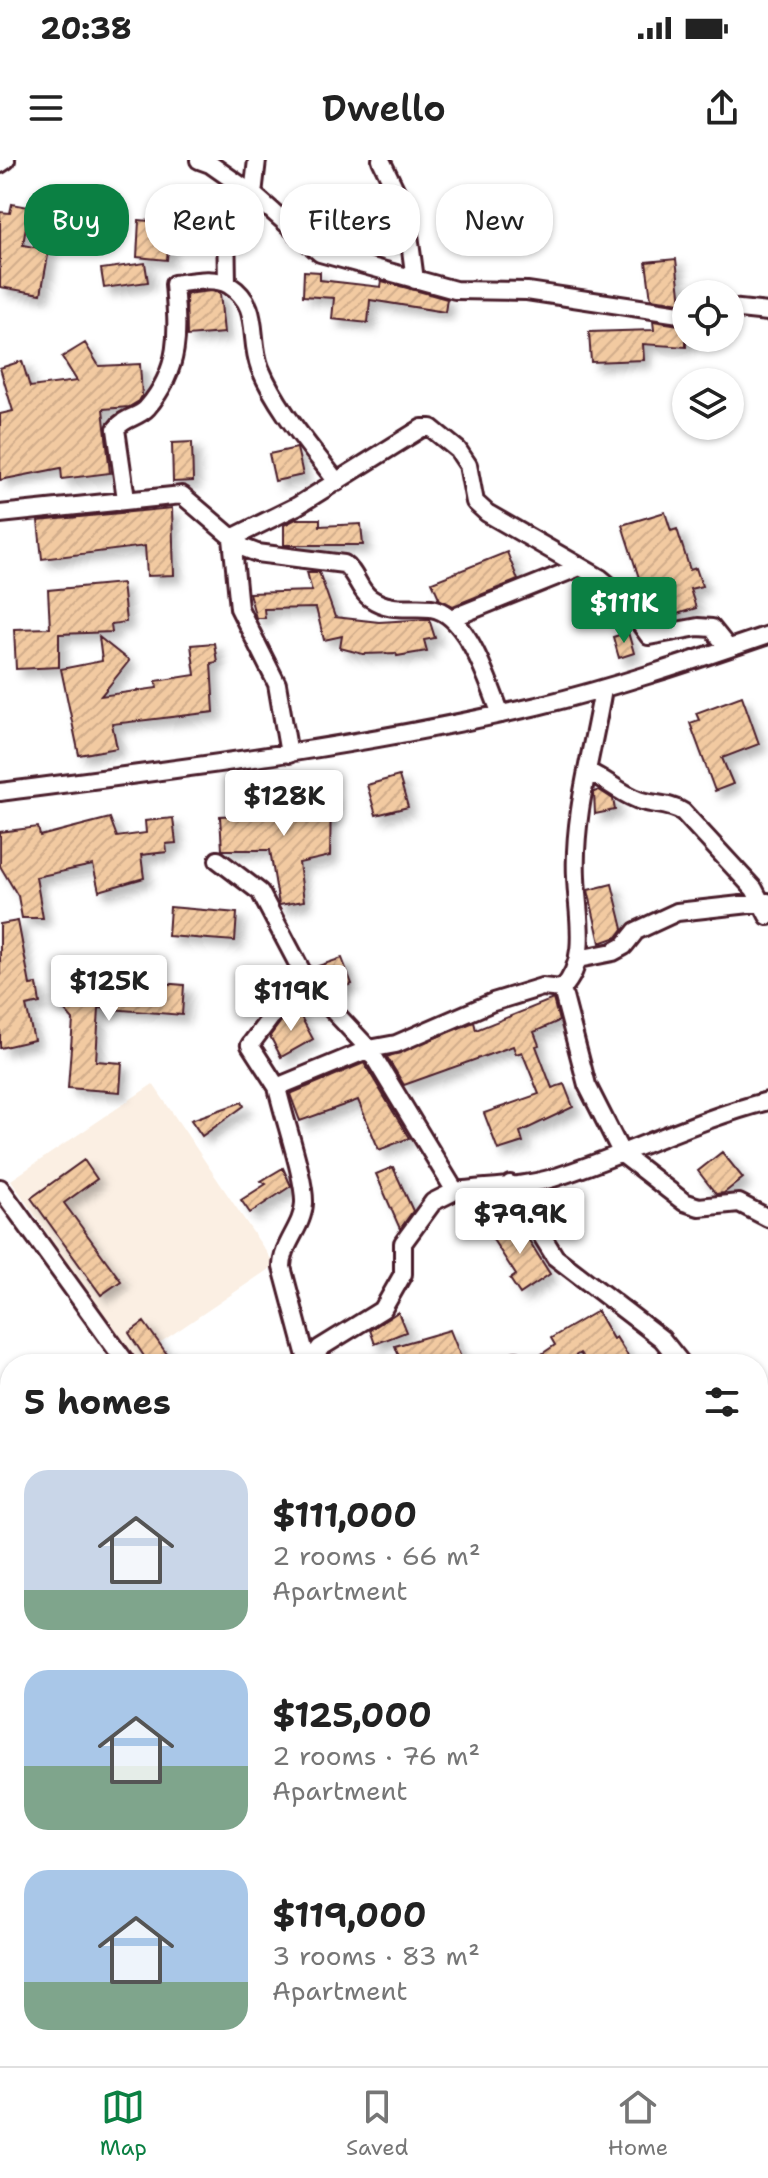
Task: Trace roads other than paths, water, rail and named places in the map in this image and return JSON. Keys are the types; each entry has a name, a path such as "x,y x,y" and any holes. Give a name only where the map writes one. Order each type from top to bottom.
{"street":[{"path":"0,164 6,160"},
{"path":"199,160 239,184"},
{"path":"254,184 257,160"},
{"path":"381,160 406,212 415,280"},
{"path":"264,204 320,253 415,280 455,290 527,291 672,313"},
{"path":"227,256 227,283"},
{"path":"126,499 116,429 122,421 147,408 176,353 179,339 174,284 204,281 227,283 249,305 260,367 282,408 337,482"},
{"path":"744,309 768,312"},
{"path":"232,538 337,482 413,432 431,428 458,450 468,465 475,502 487,513 524,532 577,568 600,578 618,593 649,636 698,627 712,628 728,648"},
{"path":"0,514 182,495 232,538 257,553 344,564 351,568 368,597 403,610 427,608 452,618 464,631 501,714"},
{"path":"232,538 239,608 277,684 289,754"},
{"path":"452,618 577,568"},
{"path":"0,792 289,754 501,714 603,689 768,635"},
{"path":"603,689 575,837 578,959 562,989 587,1085 622,1154 684,1202 699,1207 739,1203 768,1218"},
{"path":"589,772 616,784 637,800 676,807 683,812 767,907"},
{"path":"218,860 260,892 309,985 369,1049 455,1191"},
{"path":"578,959 613,952 624,946 636,931 677,912 767,907"},
{"path":"277,1087 369,1049 396,1044 505,998 542,987 562,989"},
{"path":"286,997 250,1045 277,1087 304,1205 299,1225 282,1257 282,1267 306,1354"},
{"path":"316,1354 320,1348 383,1309 403,1274 403,1243 433,1202 455,1191 549,1179 622,1154 720,1113 768,1101"},
{"path":"510,1184 555,1257 662,1339 674,1354"},
{"path":"0,1188 120,1354"}]}
